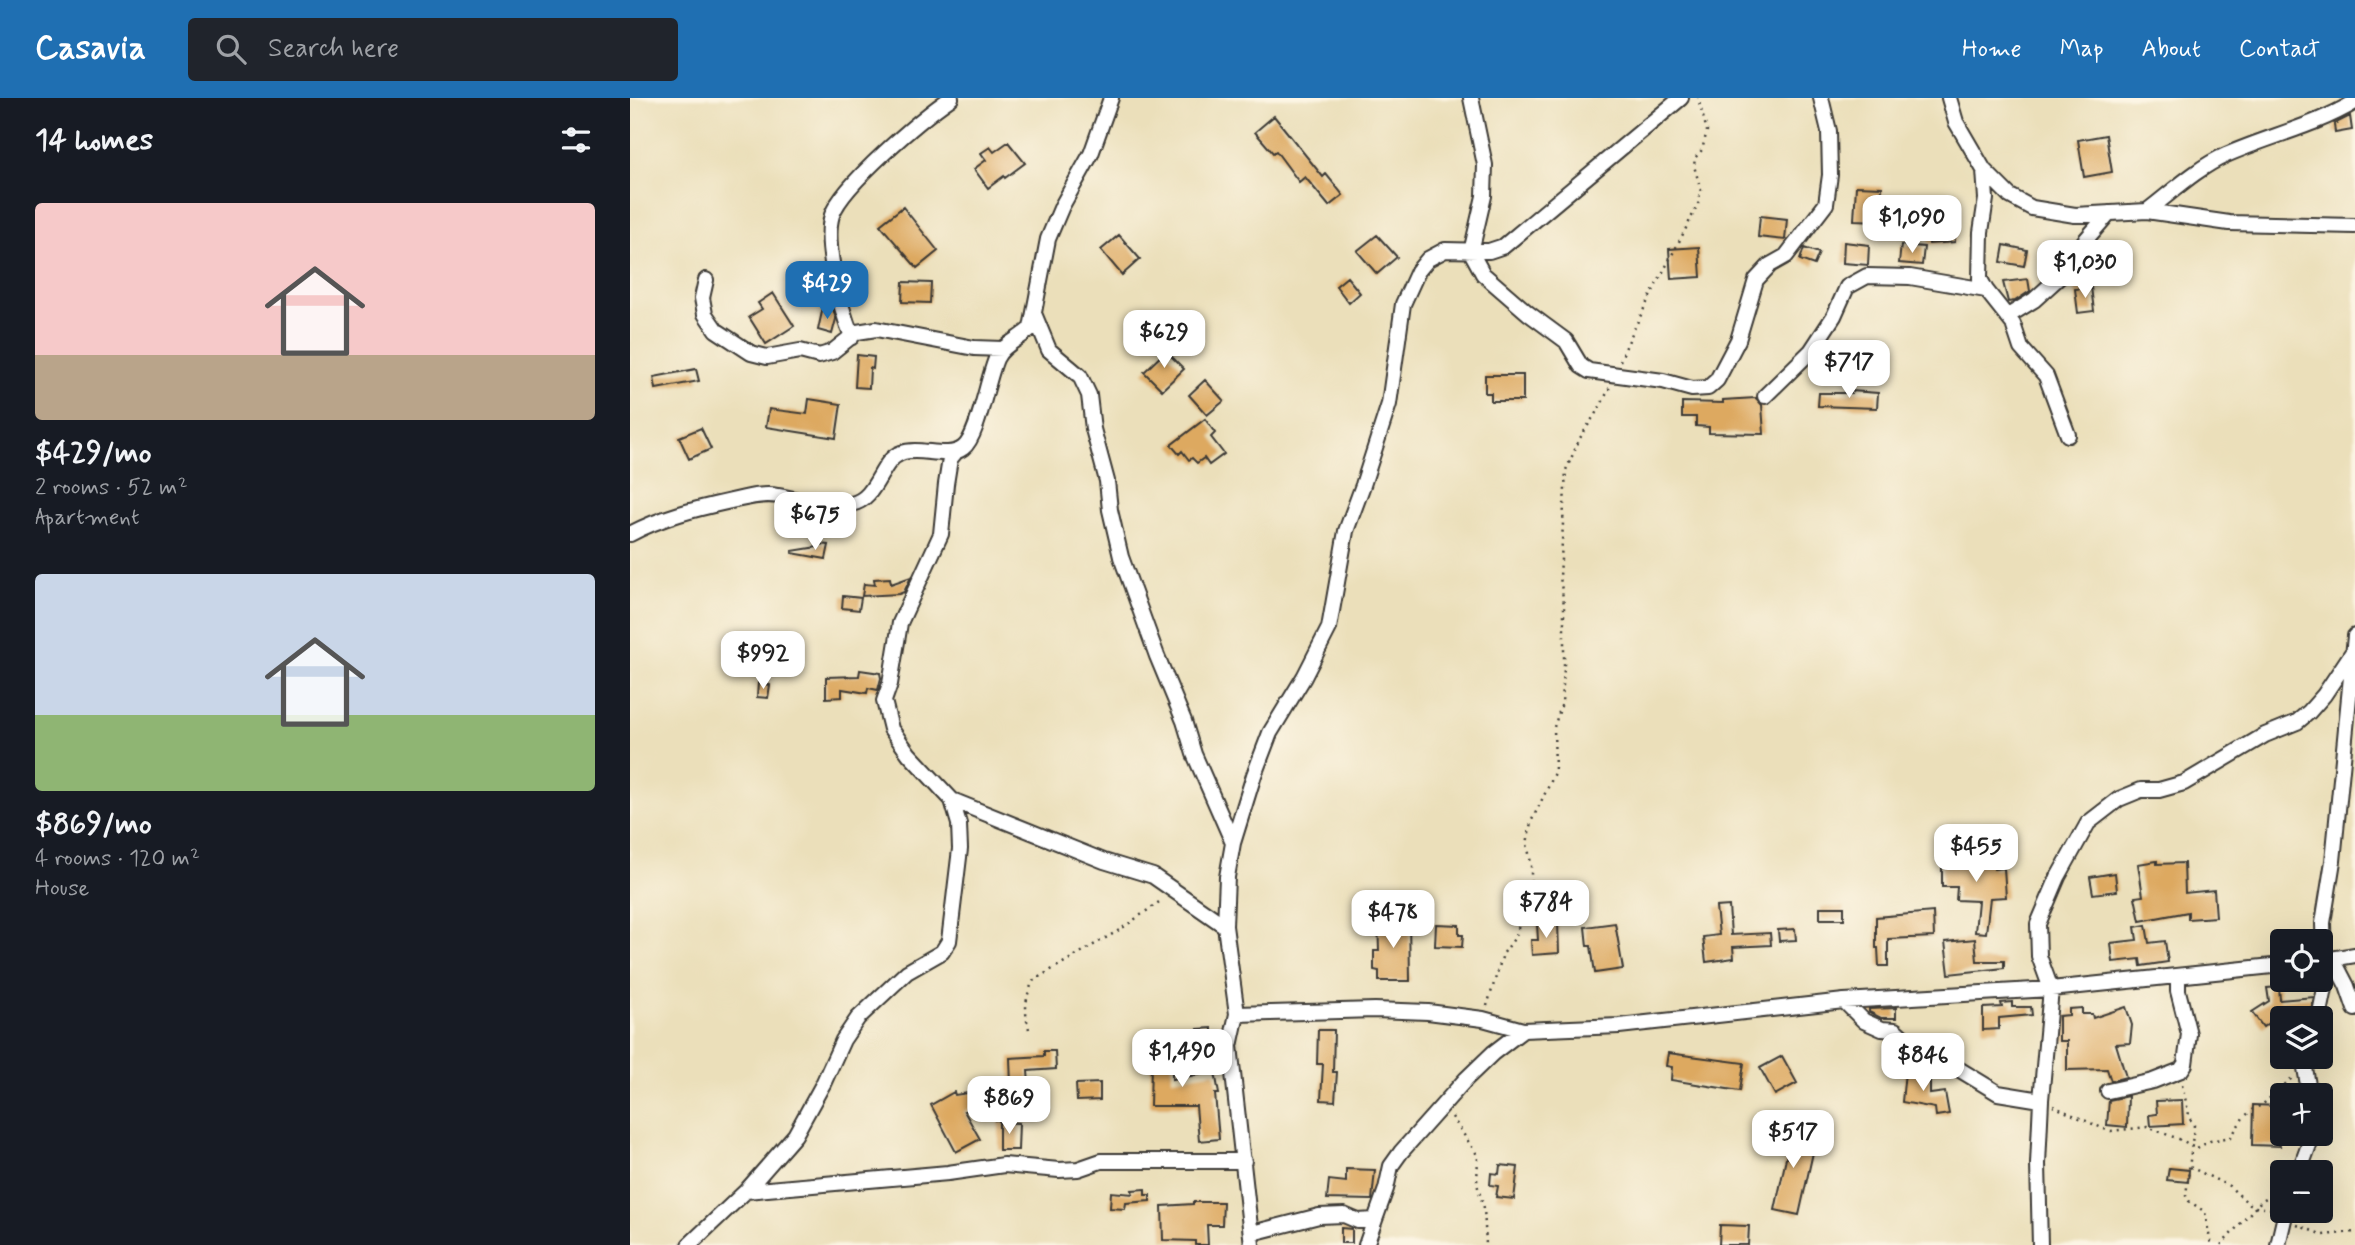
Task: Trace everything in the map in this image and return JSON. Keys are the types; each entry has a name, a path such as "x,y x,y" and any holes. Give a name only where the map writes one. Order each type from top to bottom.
{"street":[{"path":"852,337 836,286 831,248 831,217 842,195 922,118 951,98"},
{"path":"1111,98 1091,154 1062,206 1048,239 1031,328 1024,336 1003,349 996,359 973,438 950,459 941,534 900,623 890,684 884,701 891,729 909,754 952,800 1104,862 1153,876 1225,926"},
{"path":"1471,98 1485,164 1484,195 1471,252 1483,274 1566,341 1581,366 1589,371 1663,381 1692,389 1708,388 1717,380 1738,340 1756,280 1770,265 1786,256 1826,204 1830,175 1829,131 1821,98"},
{"path":"1374,1220 1358,1221 1344,1215 1319,1216 1252,1239 1230,1046 1237,1014 1225,926 1227,877 1233,843 1270,733 1304,677 1329,628 1346,531 1389,404 1403,304 1418,271 1428,259 1445,250 1489,251 1504,246 1681,98"},
{"path":"1949,98 1956,122 1984,170 2010,197 2032,208 2075,215 2147,211 2229,223 2355,226"},
{"path":"2147,211 2197,173 2225,156 2290,132 2355,102"},
{"path":"1984,170 1986,199 1981,232 1980,279 2008,316 2021,348 2046,376 2068,435"},
{"path":"2008,316 2034,300 2067,270 2083,243 2109,213"},
{"path":"1765,396 1811,351 1835,316 1847,287 1867,276 1910,277 1986,290"},
{"path":"706,280 702,298 705,314 716,330 751,353 766,357 800,351 819,356 832,352 857,332 876,329 974,348 1003,349"},
{"path":"1035,316 1049,349 1080,376 1088,395 1121,557 1194,754 1233,843"},
{"path":"630,534 671,515 750,497 776,495 831,507 854,504 867,496 898,454 910,450 956,453"},
{"path":"2324,929 2355,636"},
{"path":"2040,1245 2038,1164 2051,989 2039,956 2038,924 2058,877 2088,823 2119,799 2141,790 2159,790 2184,783 2265,735 2297,722 2324,695 2353,653"},
{"path":"689,1245 746,1191 795,1135 843,1040 858,1018 907,972 942,952 949,941 960,849 959,824 952,800"},
{"path":"2333,959 2355,955"},
{"path":"1237,1014 1375,1010 1429,1012 1483,1019 1523,1030 1619,1026 1844,1001 2051,989 2270,966"},
{"path":"2333,968 2347,986 2355,1009"},
{"path":"2108,1091 2153,1082 2181,1070 2185,1063 2189,1034 2178,991 2178,976"},
{"path":"1844,1001 1864,1021 1882,1029 1895,1030 1915,1048 1952,1065 1998,1093 2041,1100"},
{"path":"1366,1245 1391,1167 1401,1152 1493,1053 1523,1030"},
{"path":"746,1191 1004,1165 1059,1170 1079,1169 1101,1161 1244,1161"},
{"path":"2278,1245 2283,1223"}],"path":[{"path":"1483,1019 1503,954 1516,936 1531,881 1527,844 1531,822 1555,773 1554,727 1562,703 1564,667 1564,605 1560,577 1566,470 1580,438 1601,405 1636,322 1657,288 1698,204 1701,190 1694,166 1707,131 1698,98"},
{"path":"1029,1029 1026,1018 1028,992 1034,980 1121,929 1174,891"},
{"path":"2041,1100 2104,1129 2111,1131 2147,1127 2197,1148 2210,1141 2231,1137 2243,1118 2262,1105 2297,1069"},
{"path":"2181,1070 2185,1097 2194,1125 2186,1196 2205,1212 2211,1245"},
{"path":"1445,1104 1478,1156 1477,1184 1484,1208 1486,1245"},
{"path":"2190,1167 2228,1186 2248,1203 2270,1210"},
{"path":"2221,1245 2261,1201 2270,1195"},
{"path":"2300,1223 2323,1235 2355,1232"}],"building":[{"path":"1274,116 1323,177 1326,174 1343,195 1329,206 1305,177 1299,182 1276,151 1273,153 1255,132"},
{"path":"2350,116 2352,130 2335,133 2334,124"},
{"path":"2106,135 2112,172 2084,177 2078,140"},
{"path":"1008,142 1025,163 988,188 974,169 986,160 981,153 990,147 994,152"},
{"path":"1856,186 1882,187 1880,221 1854,220"},
{"path":"903,207 938,251 917,268 880,225"},
{"path":"1760,216 1787,219 1785,240 1758,237"},
{"path":"1954,228 1955,242 1929,244 1927,230"},
{"path":"1119,235 1140,259 1122,275 1101,250"},
{"path":"1377,235 1397,257 1377,274 1357,251"},
{"path":"1844,242 1869,245 1868,265 1843,263"},
{"path":"1901,245 1924,247 1922,265 1899,263"},
{"path":"2004,245 2027,250 2024,266 2001,262"},
{"path":"1699,247 1701,277 1671,279 1669,249"},
{"path":"1804,248 1819,253 1814,265 1800,260"},
{"path":"1347,277 1360,293 1349,303 1336,286"},
{"path":"2028,279 2030,291 2015,301 2008,302 2003,282"},
{"path":"903,282 931,283 930,303 902,302"},
{"path":"2091,287 2094,311 2078,313 2075,289"},
{"path":"773,293 794,326 766,344 749,317 762,309 758,303"},
{"path":"823,307 833,309 836,319 832,334 818,330"},
{"path":"1166,351 1184,369 1162,390 1144,372"},
{"path":"857,355 874,357 873,369 870,368 869,388 855,387"},
{"path":"696,369 699,381 656,389 654,377"},
{"path":"1485,375 1523,375 1523,401 1491,401 1491,393 1485,393"},
{"path":"1205,380 1224,401 1207,415 1189,395"},
{"path":"1819,393 1878,393 1877,408 1818,406"},
{"path":"1756,398 1762,405 1764,434 1709,433 1709,427 1696,426 1696,417 1682,417 1682,402 1723,403 1723,400"},
{"path":"809,399 841,404 836,438 766,427 769,409 807,414"},
{"path":"1205,419 1215,433 1211,437 1224,454 1209,465 1204,458 1197,463 1192,458 1189,460 1182,451 1179,454 1171,445"},
{"path":"701,428 711,449 689,459 679,437"},
{"path":"818,544 829,545 826,559 792,553 817,547"},
{"path":"911,577 904,592 899,594 862,596 864,584 875,585 874,579 890,578 891,584"},
{"path":"843,596 861,598 859,610 842,608"},
{"path":"860,670 880,673 878,690 868,688 867,693 842,689 842,697 826,698 826,677 859,676"},
{"path":"758,683 770,685 768,698 757,697"},
{"path":"1991,848 1994,869 2004,868 2006,897 1990,898 1986,933 1975,932 1978,901 1956,900 1957,887 1942,887 1942,863 1980,863 1978,850"},
{"path":"2157,861 2157,864 2184,863 2185,893 2214,890 2216,917 2188,919 2188,912 2140,921 2135,897 2143,896 2138,864"},
{"path":"2115,873 2117,891 2093,894 2090,877"},
{"path":"1729,906 1731,935 1770,933 1771,945 1733,947 1734,958 1706,962 1703,937 1719,935 1716,907"},
{"path":"1820,907 1844,907 1844,919 1820,919"},
{"path":"1933,912 1934,937 1888,939 1888,966 1879,966 1876,917"},
{"path":"1409,917 1410,981 1379,981 1379,971 1374,970 1374,951 1379,951 1378,918"},
{"path":"1558,923 1559,953 1532,955 1531,940 1538,940 1537,924"},
{"path":"1615,923 1623,969 1595,973 1585,927"},
{"path":"1436,924 1459,925 1459,935 1463,935 1462,947 1435,946"},
{"path":"2146,925 2149,943 2165,941 2168,962 2141,966 2140,959 2113,962 2111,943 2137,940 2135,927"},
{"path":"1795,929 1796,940 1779,941 1778,930"},
{"path":"1975,939 1977,961 2004,961 2004,968 1949,974 1945,942"},
{"path":"2267,988 2270,988 2270,992 2279,992 2280,1000 2314,997 2312,1006 2270,1006 2270,1022 2263,1027 2252,1012 2269,1001"},
{"path":"2012,1002 2012,1007 2031,1007 2032,1015 1999,1018 1999,1029 1983,1030 1983,1008 2002,1007 2001,1003"},
{"path":"2126,1007 2132,1025 2130,1043 2116,1044 2126,1077 2111,1081 2107,1069 2067,1070 2067,1041 2059,1041 2059,1016 2069,1015 2069,1009 2082,1008 2082,1014 2092,1014 2093,1018"},
{"path":"1896,1008 1896,1018 1881,1018 1869,1012 1869,1009"},
{"path":"1212,1028 1212,1040 1198,1041 1198,1029"},
{"path":"1318,1030 1334,1030 1333,1072 1337,1072 1335,1101 1321,1100 1323,1064 1317,1064"},
{"path":"1172,1044 1172,1079 1215,1072 1219,1094 1215,1094 1219,1139 1199,1141 1196,1106 1150,1106 1151,1064 1138,1064 1138,1045"},
{"path":"1044,1051 1055,1051 1056,1069 1028,1071 1029,1084 1011,1085 1010,1058 1044,1056"},
{"path":"1668,1053 1744,1063 1740,1091 1671,1080 1672,1067 1666,1066"},
{"path":"1782,1056 1797,1083 1775,1095 1760,1068"},
{"path":"1905,1072 1930,1072 1930,1094 1945,1092 1949,1114 1936,1116 1935,1108 1902,1102"},
{"path":"1100,1083 1100,1100 1077,1101 1076,1084"},
{"path":"1003,1088 1008,1118 995,1120 993,1106 964,1111 980,1139 956,1152 931,1105 954,1092 955,1095"},
{"path":"2128,1096 2127,1127 2107,1125 2109,1100"},
{"path":"2182,1100 2183,1124 2150,1126 2149,1115 2157,1114 2156,1101"},
{"path":"2253,1105 2270,1106 2270,1146 2252,1145"},
{"path":"999,1122 1019,1123 1018,1150 999,1150"},
{"path":"1769,1131 1816,1139 1799,1215 1775,1210 1788,1149 1766,1144"},
{"path":"1500,1165 1518,1167 1514,1199 1496,1197 1498,1186 1490,1185 1491,1173 1499,1174"},
{"path":"2169,1168 2189,1170 2188,1182 2167,1180"},
{"path":"1346,1169 1375,1170 1372,1200 1327,1199 1329,1180 1346,1182"},
{"path":"1145,1189 1145,1195 1150,1195 1150,1201 1126,1203 1125,1209 1110,1208 1111,1192 1133,1194 1132,1190"},
{"path":"1223,1202 1222,1225 1207,1225 1208,1245 1195,1245 1195,1241 1163,1240 1162,1206"},
{"path":"1720,1225 1749,1226 1748,1245 1719,1245"},
{"path":"1341,1228 1352,1229 1352,1243 1341,1243"}]}
